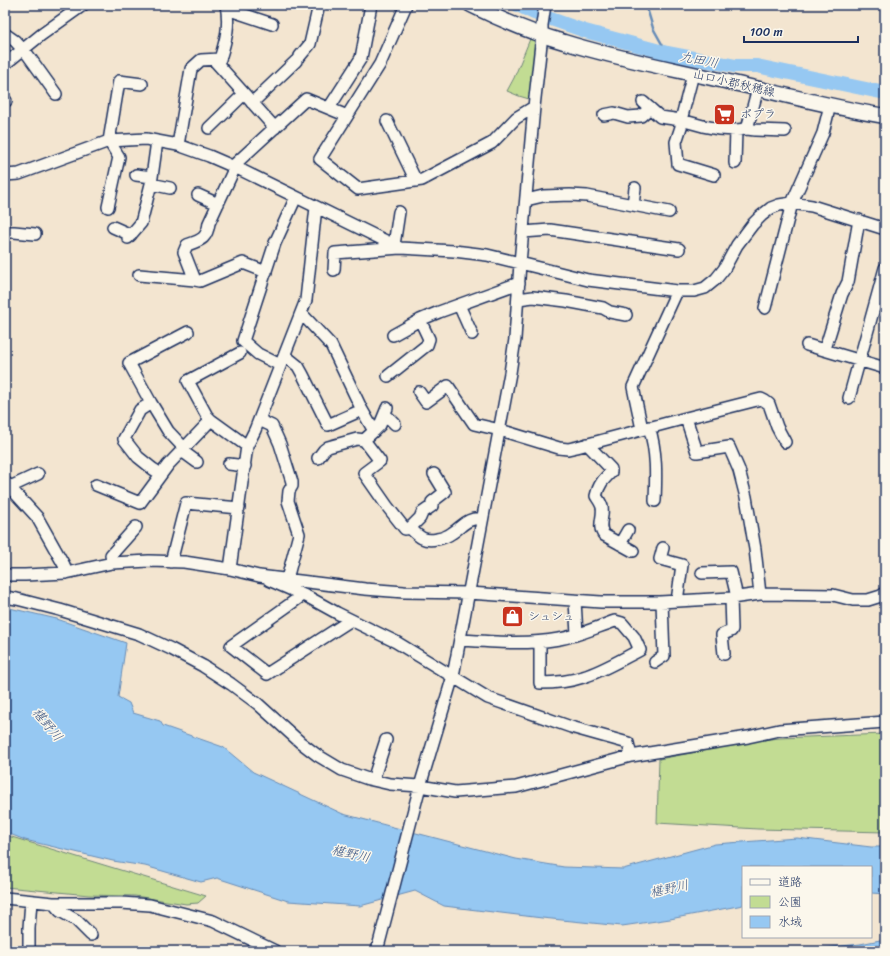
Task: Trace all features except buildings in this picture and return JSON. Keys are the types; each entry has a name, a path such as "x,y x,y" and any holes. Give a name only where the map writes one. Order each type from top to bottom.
{"main road":[{"name":"山口小郡秋穂線","path":"471,5 491,15 542,30 563,42 620,57 830,106 885,116"}],"street":[{"path":"5,64 41,35 83,5"},
{"path":"328,108 361,58 370,5"},
{"path":"406,5 380,64 320,159 358,189 422,180 492,143 516,118 534,108"},
{"path":"377,951 419,789 453,676 510,374 515,339 520,263 545,5"},
{"path":"252,103 298,58 310,44 316,6"},
{"path":"226,7 272,24"},
{"path":"178,145 191,69 201,60 220,59 227,37 228,17 226,7"},
{"path":"5,34 23,49 56,94"},
{"path":"214,60 275,128"},
{"path":"693,74 676,142 678,164 714,175"},
{"path":"108,207 119,157 109,141 119,81 142,84"},
{"path":"735,163 742,130 758,88"},
{"path":"209,128 244,94"},
{"path":"194,280 184,252 187,245 201,240 208,232 209,223 234,167 306,99 346,115"},
{"path":"604,115 614,113 628,117 641,116 647,105 660,117 681,120 703,126 742,130 785,130"},
{"path":"765,308 792,204 823,133 830,106"},
{"path":"387,121 416,181"},
{"path":"5,175 19,174 109,141 146,139 158,141 178,145 209,156 397,246"},
{"path":"113,226 129,236 141,223 151,181 158,141"},
{"path":"136,175 170,188"},
{"path":"633,205 635,188"},
{"path":"198,195 218,204"},
{"path":"526,200 552,195 587,196 669,212"},
{"path":"296,197 275,243 243,342 258,354 278,364 282,360 288,358 298,366 328,425 362,410"},
{"path":"334,270 335,253 397,246 487,255 588,280 694,292 705,288 716,279 724,269 737,245 753,224 771,208 779,205 792,204 812,206 885,229"},
{"path":"230,569 247,446 259,420 306,300 316,207"},
{"path":"397,246 399,212"},
{"path":"825,349 842,294 848,282 859,220"},
{"path":"523,232 550,230 679,249"},
{"path":"5,232 35,234"},
{"path":"139,275 200,281 243,263 266,272"},
{"path":"849,398 885,268"},
{"path":"393,335 420,320 439,312 519,283"},
{"path":"655,501 655,458 652,437 645,428 633,387 678,290"},
{"path":"518,298 533,297 566,300 603,308 610,312 626,315"},
{"path":"459,305 472,334"},
{"path":"301,313 331,345 362,410 374,431"},
{"path":"388,376 427,345 429,339 420,320"},
{"path":"188,332 129,363 168,431 183,450 197,462"},
{"path":"807,345 825,349 885,368"},
{"path":"240,353 186,378 207,416 247,446"},
{"path":"419,392 429,405 448,386 474,424 500,430 558,448 568,449 761,399 769,404 777,427 785,442"},
{"path":"151,403 140,410 124,439 138,457 153,470 161,474"},
{"path":"364,440 380,425 386,411 395,424"},
{"path":"686,418 697,452 729,447 739,470 746,497 760,594"},
{"path":"96,485 140,503 168,465 211,420"},
{"path":"259,420 272,426 280,444 292,482 288,501 299,534 287,579"},
{"path":"318,458 328,447 357,439 364,440 380,461 364,474 386,506 405,529 410,528 420,518 422,513 432,506 432,502 449,491 434,474"},
{"path":"587,444 612,469 602,481 596,496 602,506 601,531 604,535 633,551"},
{"path":"229,464 245,466"},
{"path":"38,474 7,485 37,518 64,565 66,573"},
{"path":"171,562 186,503 239,508"},
{"path":"410,528 427,541 444,538 474,518 482,518"},
{"path":"112,563 111,555 136,527"},
{"path":"620,544 628,530"},
{"path":"663,548 660,559 683,562 676,601"},
{"path":"5,575 66,573 112,563 149,561 184,562 230,569 259,576 371,590 469,593 575,601 662,602 760,594 833,595 852,600 868,600 881,596 885,593"},
{"path":"702,574 731,568 734,597 732,629 731,631 722,635 724,654"},
{"path":"259,576 303,595 396,642 488,698 571,727 628,743 631,756"},
{"path":"303,595 232,646 267,674 351,620"},
{"path":"5,597 60,610 139,634 203,666 231,684 258,704 300,742 317,755 342,770 373,780 419,789 455,792 516,787 631,756 748,737 779,730 885,722"},
{"path":"575,601 577,634"},
{"path":"655,662 664,656 662,602"},
{"path":"460,640 506,643 540,642 561,639 615,621 622,623 634,637 640,650 583,678 550,683 540,682 540,642"},
{"path":"373,780 386,740"},
{"path":"5,898 53,903 121,903 150,905 213,921 275,951"},
{"path":"29,951 31,901"},
{"path":"53,903 60,911 76,920 91,936"}],"green space":[{"path":"530,39 539,41 534,78 529,99 507,91"},
{"path":"885,734 885,832 758,829 657,823 659,759 780,738"},
{"path":"5,835 206,896 198,903 186,904 135,896 89,895 5,887"}],"water":[{"name":"椹野川","path":"5,607 57,619 126,643 118,697 129,703 133,713 160,721 163,726 223,747 253,772 343,814 516,859 564,867 623,869 715,844 797,838 871,847 885,847 885,894 872,893 872,866 742,866 742,905 670,919 622,926 444,906 415,891 360,906 288,901 217,878 201,882 145,866 113,861 25,840 5,832"},
{"path":"885,939 885,951 796,951 860,944"}],"waterway":[{"name":"九田川","path":"518,5 534,13 585,31 667,53 735,66 757,66 885,93"},
{"path":"646,5 653,28 667,53"}],"place":[{"name":"ポプラ","path":"724,114"},
{"name":"シュシュ","path":"513,616"}]}
